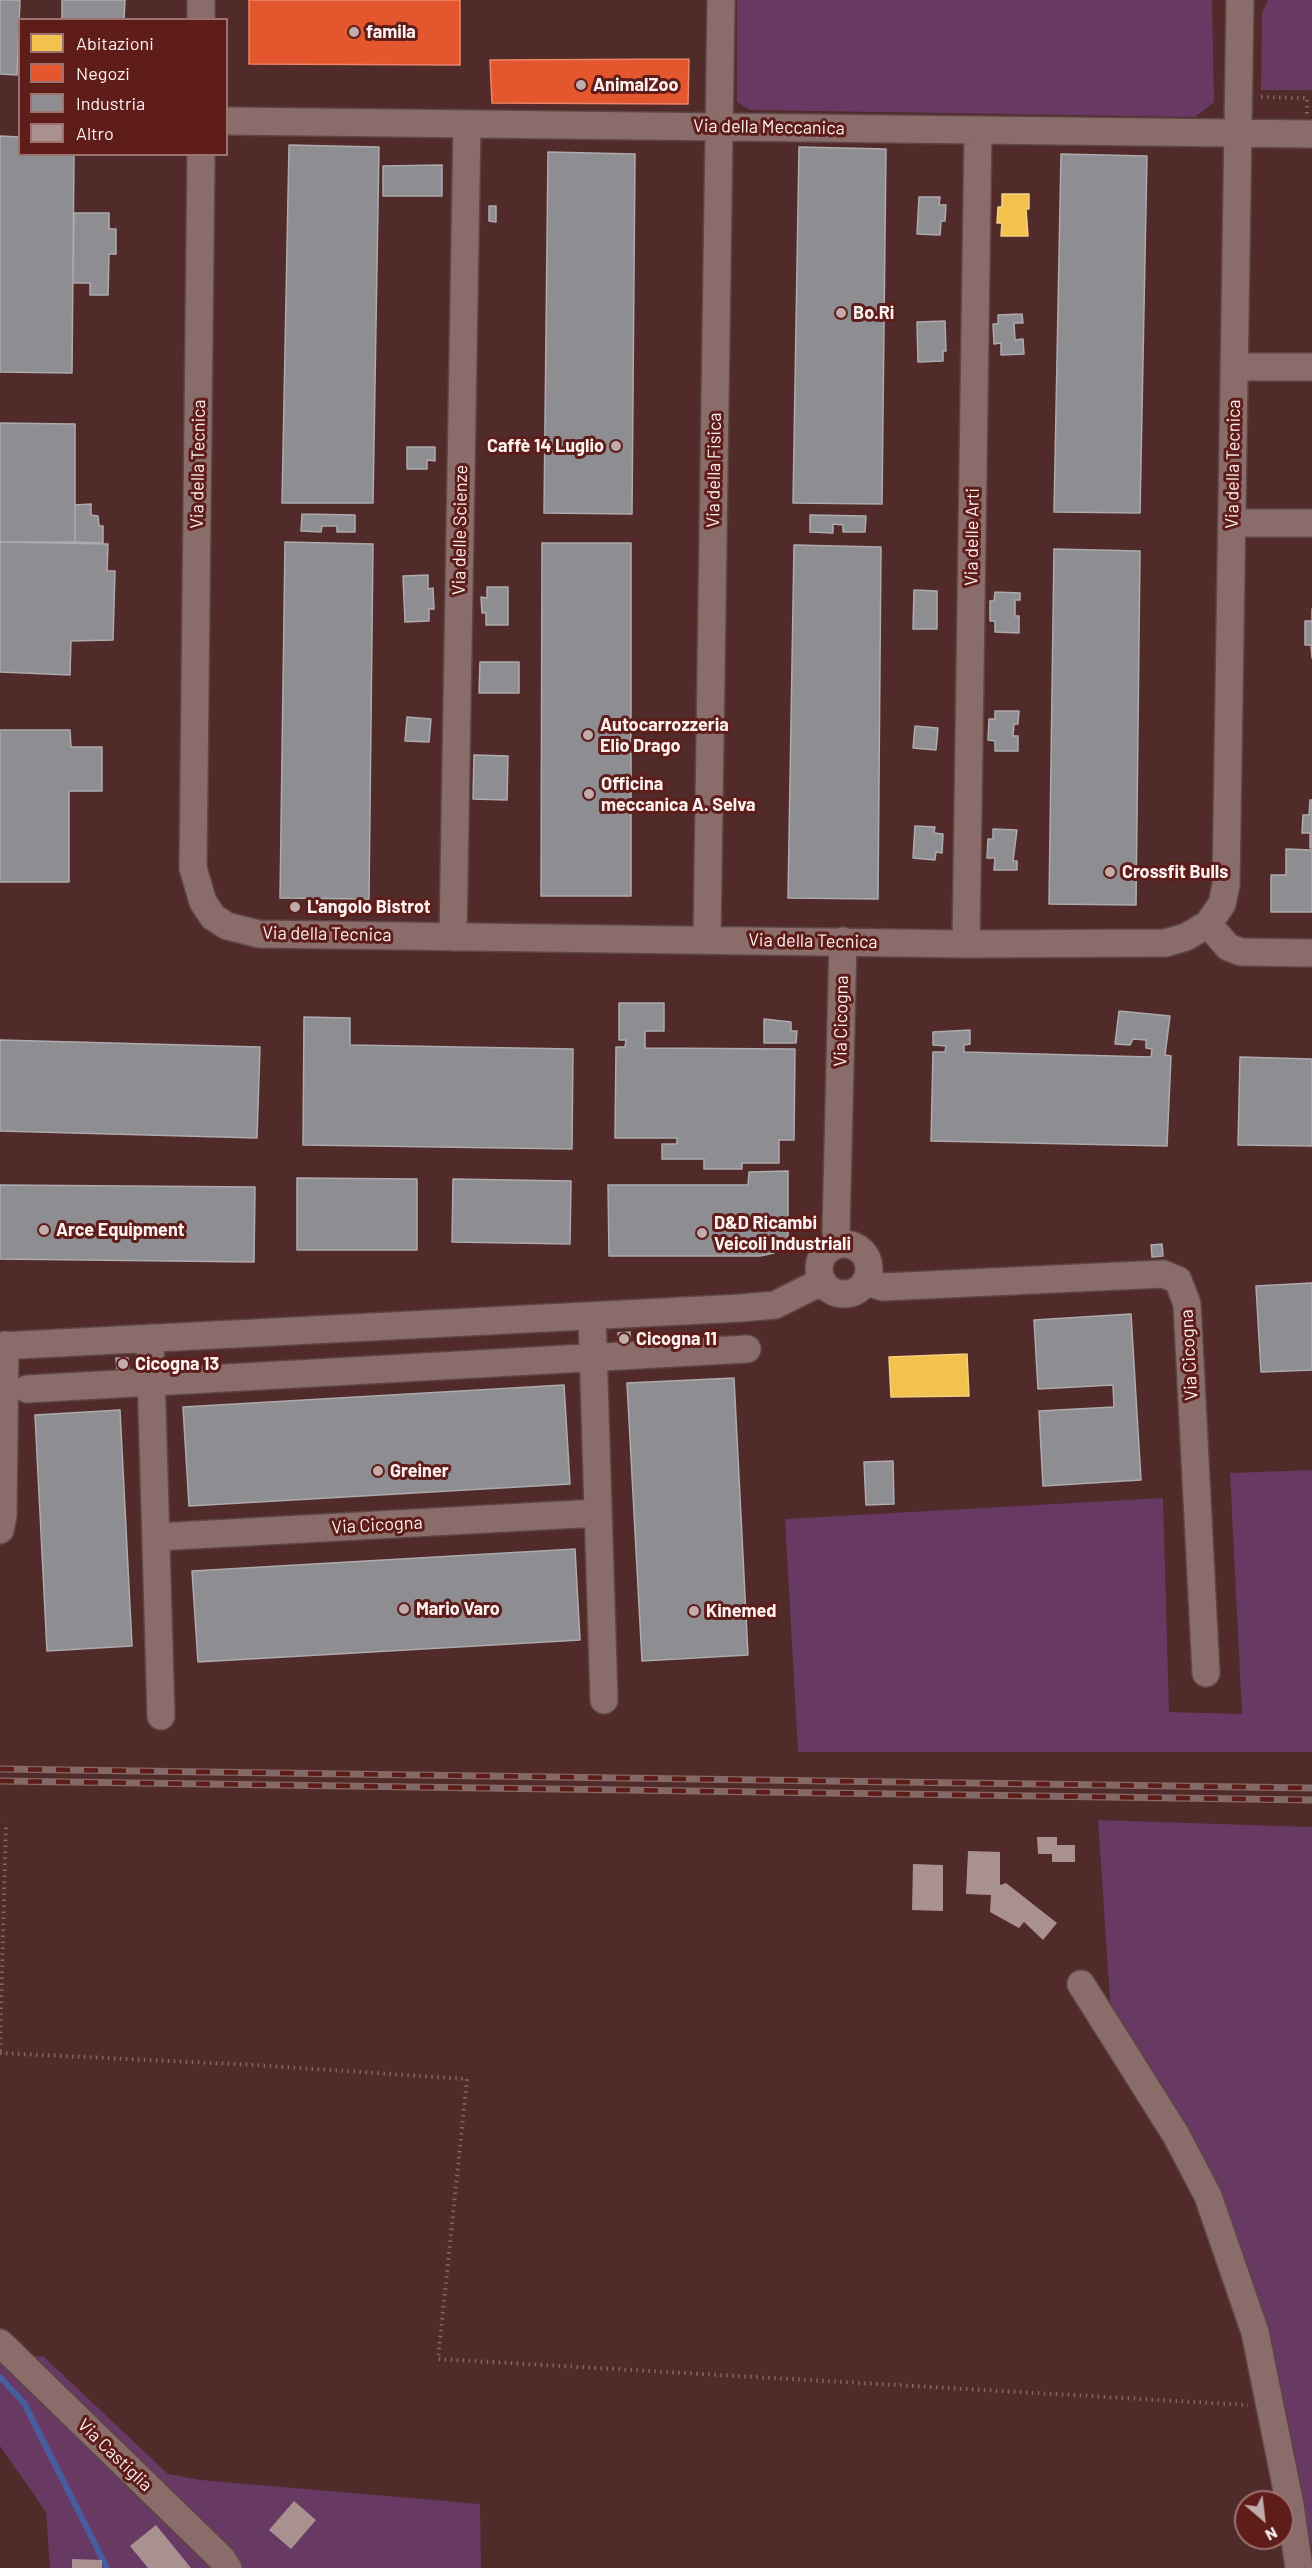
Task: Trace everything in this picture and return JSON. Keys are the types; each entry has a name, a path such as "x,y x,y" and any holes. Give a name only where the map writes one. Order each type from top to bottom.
{"street":[{"path":"201,0 201,18"},
{"name":"Via della Fisica","path":"707,939 721,0"},
{"name":"Via della Tecnica","path":"201,156 193,868 197,886 213,917 227,926 259,934 966,944 1165,943 1186,937 1208,924 1221,904 1226,885 1240,0"},
{"name":"Via della Meccanica","path":"228,121 1312,134"},
{"name":"Via delle Scienze","path":"453,937 467,124"},
{"name":"Via delle Arti","path":"966,944 978,130"},
{"path":"1234,367 1312,367"},
{"path":"1232,523 1312,523"},
{"path":"1208,924 1228,946 1241,952 1312,953"},
{"name":"Via Cicogna","path":"839,1244 836,1231 843,941"},
{"path":"839,1244 856,1246 862,1251 870,1266 867,1282 854,1293 837,1294 824,1285 820,1277 820,1260 831,1247 839,1244"},
{"name":"Via Cicogna","path":"867,1282 883,1287 1163,1274 1178,1280 1187,1304 1206,1673"},
{"path":"0,1530 3,1516 2,1346 775,1305 813,1286 824,1285"},
{"path":"592,1316 604,1700"},
{"path":"150,1338 162,1716"},
{"path":"27,1389 747,1349"},
{"name":"Via Cicogna","path":"156,1537 598,1513"},
{"path":"1081,1984 1176,2135 1208,2196 1255,2332 1290,2505 1299,2568"},
{"name":"Via Castiglia","path":"4,2353 222,2559 228,2568"}],"path":[{"path":"1256,97 1307,98 1307,113 1312,118"},
{"path":"6,1823 0,2052 467,2079 438,2359 1249,2405 1252,2416"}],"shaded area":[{"path":"737,0 1212,0 1214,102 1195,117 750,110 737,102"},
{"path":"1268,0 1312,0 1312,90 1261,90 1262,13"},
{"path":"1312,1470 1312,1752 798,1752 785,1519 1163,1498 1169,1712 1242,1714 1230,1473"},
{"path":"1098,1820 1312,1827 1312,2548 1244,2277 1119,2042 1110,2000"},
{"path":"43,2356 168,2474 201,2480 480,2504 481,2568 50,2568 46,2512 0,2446 0,2360"}],"building: Abitazioni":[{"path":"1002,194 1029,194 1029,209 1026,209 1028,236 1001,236 1002,223 997,223 998,207 1002,207"},
{"path":"967,1354 969,1396 891,1397 889,1357"}],"building: Negozi":[{"name":"famila","path":"249,0 460,0 460,65 249,64"},
{"path":"689,59 688,104 492,103 490,60"}],"building: Industria":[{"path":"0,0 20,0 17,75 0,74"},
{"path":"62,0 125,0 124,18 62,18"},
{"path":"0,136 18,137 18,156 74,156 72,373 0,372"},
{"path":"289,145 379,147 373,503 282,503"},
{"path":"799,147 886,149 882,504 793,503"},
{"path":"548,152 635,154 632,514 544,513"},
{"path":"1061,154 1147,156 1140,513 1054,512"},
{"path":"442,165 442,196 383,196 383,166"},
{"path":"919,197 940,197 939,205 946,205 945,221 941,221 940,235 917,234"},
{"path":"489,206 496,206 496,222 489,221"},
{"path":"74,213 109,213 109,229 116,229 116,254 109,254 108,295 90,295 90,283 73,283"},
{"path":"1022,314 1023,323 1014,323 1015,340 1023,339 1024,354 1001,355 1001,343 994,344 993,324 998,324 998,315"},
{"path":"945,321 946,351 943,351 943,361 918,362 917,322"},
{"path":"0,423 75,424 75,542 0,542"},
{"path":"407,447 435,447 435,461 427,460 427,469 407,469"},
{"path":"91,504 91,515 98,516 99,526 103,526 103,543 75,542 75,505"},
{"path":"302,514 355,515 355,532 337,532 337,526 322,526 321,532 301,531"},
{"path":"810,515 866,516 865,532 843,532 843,525 833,524 833,533 810,532"},
{"path":"0,542 108,544 107,571 115,571 113,640 71,641 70,675 0,672"},
{"path":"285,542 373,544 369,899 280,898"},
{"path":"542,543 631,543 631,896 541,896"},
{"path":"794,545 881,547 878,899 788,898"},
{"path":"1054,549 1140,551 1136,905 1049,904"},
{"path":"428,575 428,589 433,588 434,609 429,609 429,621 405,622 403,576"},
{"path":"487,587 508,587 508,625 486,625 486,613 482,613 481,597 487,598"},
{"path":"914,590 937,591 937,629 913,629"},
{"path":"995,592 1020,593 1020,600 1015,600 1015,616 1019,616 1019,633 995,632 995,621 990,621 990,601 994,601"},
{"path":"1305,621 1312,621 1312,658 1311,645 1305,645"},
{"path":"480,662 519,662 519,693 479,693"},
{"path":"995,711 1019,711 1018,724 1014,724 1013,736 1018,736 1018,751 995,751 995,741 988,740 989,719 995,719"},
{"path":"407,717 431,719 429,742 405,741"},
{"path":"915,726 938,728 936,750 913,748"},
{"path":"0,730 70,730 71,747 102,747 102,791 69,791 69,882 0,882"},
{"path":"474,755 508,756 507,800 473,799"},
{"path":"1310,800 1312,800 1312,848 1310,848 1310,833 1302,833 1303,815 1309,815"},
{"path":"915,826 935,827 934,833 943,834 942,853 936,852 935,860 913,858"},
{"path":"993,829 1017,830 1013,861 1017,861 1017,870 994,870 995,858 987,858 988,839 993,839"},
{"path":"1286,849 1312,850 1312,912 1271,912 1271,875 1286,875"},
{"path":"619,1003 664,1003 664,1031 645,1031 645,1048 795,1049 794,1140 779,1140 779,1163 742,1163 742,1169 704,1169 704,1159 662,1159 662,1144 677,1144 677,1138 615,1138 616,1047 625,1047 626,1040 619,1040"},
{"path":"1119,1011 1170,1016 1165,1055 1171,1056 1167,1146 931,1141 933,1052 945,1052 946,1046 933,1045 933,1032 970,1030 970,1044 964,1045 964,1052 1151,1057 1152,1049 1146,1048 1146,1040 1133,1039 1130,1045 1115,1044"},
{"path":"304,1017 350,1018 350,1045 573,1049 572,1149 303,1145"},
{"path":"764,1019 791,1022 791,1031 797,1031 796,1043 764,1043"},
{"path":"0,1040 260,1047 257,1138 0,1131"},
{"path":"1240,1057 1312,1059 1312,1146 1238,1145"},
{"path":"788,1171 788,1235 782,1247 774,1253 760,1256 609,1256 608,1185 748,1185 749,1172"},
{"path":"297,1178 417,1179 417,1250 297,1250"},
{"path":"453,1179 571,1181 570,1244 452,1242"},
{"path":"0,1185 255,1187 254,1262 0,1259"},
{"path":"1162,1244 1163,1256 1152,1257 1151,1245"},
{"path":"1312,1283 1312,1370 1261,1372 1256,1286"},
{"path":"1131,1314 1141,1480 1043,1486 1039,1411 1114,1407 1113,1385 1038,1389 1034,1320"},
{"name":"Cicogna 11","path":"630,1332 630,1345 619,1345 618,1333"},
{"name":"Cicogna 13","path":"116,1358 128,1358 129,1370 117,1371"},
{"path":"734,1378 748,1655 642,1661 627,1383"},
{"path":"564,1385 570,1484 189,1506 183,1407"},
{"path":"120,1410 132,1646 47,1651 35,1415"},
{"path":"893,1461 894,1504 866,1505 864,1462"},
{"path":"575,1549 580,1640 198,1662 192,1571"}],"building: Altro":[{"path":"1037,1837 1057,1837 1057,1845 1075,1845 1075,1862 1052,1862 1052,1854 1038,1854"},
{"path":"968,1851 1000,1852 1000,1885 1006,1883 1057,1923 1043,1940 1024,1922 1019,1928 990,1912 991,1895 966,1894"},
{"path":"913,1864 943,1865 943,1911 912,1910"},
{"path":"294,2501 316,2520 291,2549 269,2530"},
{"path":"156,2525 191,2568 148,2568 130,2546"},
{"path":"72,2559 102,2560 102,2568 72,2568"}],"waterway":[{"path":"0,2377 24,2403 107,2568"}],"railway":[{"path":"0,1769 1312,1788"},
{"path":"0,1781 1312,1800"}],"place":[{"name":"famila","path":"354,32"},
{"name":"AnimalZoo","path":"581,85"},
{"name":"Bo.Ri","path":"841,313"},
{"name":"Caffè 14 Luglio","path":"616,446"},
{"name":"Autocarrozzeria Elio Drago","path":"588,735"},
{"name":"Officina meccanica A. Selva","path":"589,794"},
{"name":"Crossfit Bulls","path":"1110,872"},
{"name":"L'angolo Bistrot","path":"295,907"},
{"name":"Arce Equipment","path":"44,1230"},
{"name":"D&D Ricambi Veicoli Industriali","path":"702,1233"},
{"name":"Cicogna 11","path":"624,1339"},
{"name":"Cicogna 13","path":"123,1364"},
{"name":"Greiner","path":"378,1471"},
{"name":"Mario Varo","path":"404,1609"},
{"name":"Kinemed","path":"694,1611"}]}
